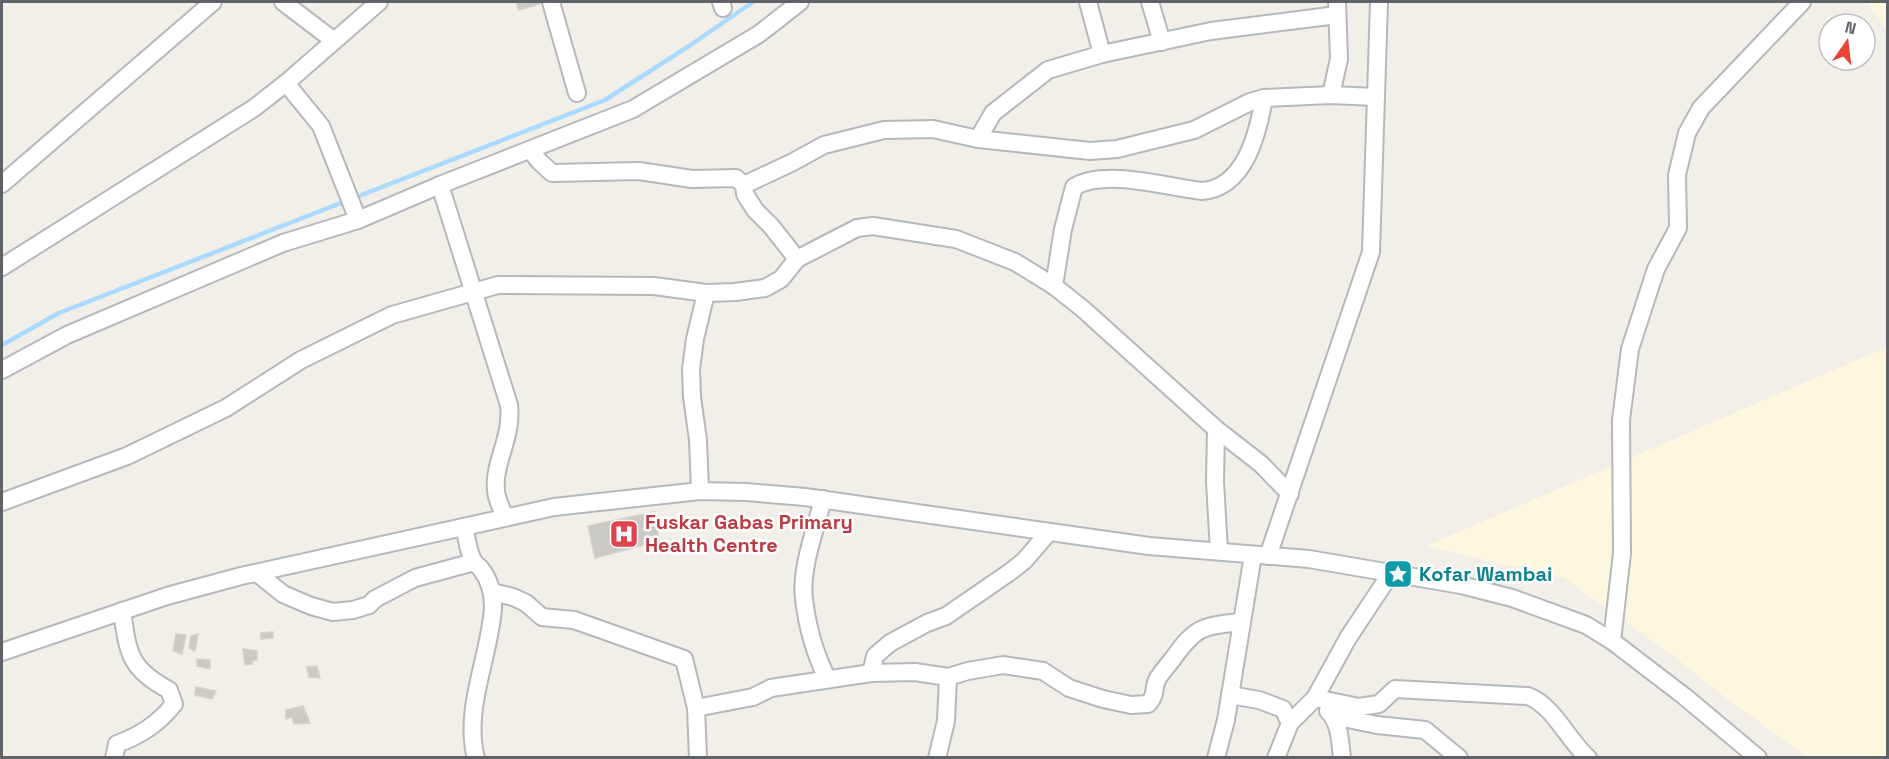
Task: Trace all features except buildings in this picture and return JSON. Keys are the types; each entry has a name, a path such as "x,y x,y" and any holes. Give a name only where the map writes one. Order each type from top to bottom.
{"street":[{"path":"2,184 213,2"},
{"path":"283,2 333,40"},
{"path":"2,267 254,108 379,2"},
{"path":"551,2 577,93"},
{"path":"2,370 67,335 283,243 440,185 633,109 759,34 800,2"},
{"path":"1088,2 1102,54"},
{"path":"1150,2 1162,42"},
{"path":"1216,758 1226,720 1242,622 1261,555 1290,494 1371,252 1379,2"},
{"path":"1612,641 1622,553 1621,420 1630,349 1656,269 1678,228 1677,175 1687,133 1701,108 1802,2"},
{"path":"978,139 993,113 1048,70 1102,54 1337,8 1339,59 1331,95"},
{"path":"286,83 321,126 356,215"},
{"path":"744,185 824,145 884,130 933,129 978,139 1090,151 1117,149 1194,130 1250,102 1264,98 1331,95 1376,97"},
{"path":"1054,285 1063,229 1074,187 1080,183 1096,180 1121,179 1202,191 1213,190 1235,174 1248,156 1260,121 1264,98"},
{"path":"530,150 552,173 639,171 701,180 733,177 744,185 745,194 755,210 797,259"},
{"path":"440,185 509,405 511,417 508,437 495,479 496,492 505,518"},
{"path":"2,502 127,456 226,408 301,360 392,315 498,285 654,286 706,293 765,288 781,279 797,259 857,228 873,226 956,239 1015,262 1054,285 1216,429 1261,464 1290,494"},
{"path":"700,490 691,369 694,339 706,293"},
{"path":"1216,429 1215,482 1219,551"},
{"path":"2,652 167,596 257,573 554,507 700,490 746,492 823,499 1149,546 1309,559 1461,585 1512,598 1586,625 1612,641 1684,696 1758,758"},
{"path":"823,499 809,555 803,597 812,638 827,678"},
{"path":"464,527 474,562 482,570 492,592 493,607 472,719 472,746 476,758"},
{"path":"871,673 875,657 890,643 927,623 946,616 1010,572 1024,561 1049,532"},
{"path":"257,573 283,594 311,606 333,612 353,610 369,604 415,578 474,562"},
{"path":"1276,758 1290,723 1316,698 1348,638 1384,587 1391,573"},
{"path":"492,592 526,603 542,617 574,620 684,659 696,708 698,758"},
{"path":"114,758 117,744 148,730 163,718 174,704 169,690 150,680 135,664 126,642 122,611"},
{"path":"696,708 753,697 771,688 801,685 827,678 871,673 915,672 948,677 1003,665 1043,671 1069,688 1103,699 1131,705 1148,704 1155,697 1156,680 1192,634 1210,625 1242,622"},
{"path":"937,758 946,721 948,677"},
{"path":"1316,698 1359,707 1379,704 1395,689 1528,696 1540,700 1579,750 1588,758"},
{"path":"1230,695 1259,700 1283,709 1290,723"},
{"path":"1316,698 1333,716 1339,729 1342,758"},
{"path":"1333,716 1377,725 1425,730 1459,758"}],"shaded area":[{"path":"1868,2 1887,2 1887,31 1877,12 1875,12"},
{"path":"1887,347 1887,757 1808,757 1730,701 1671,654 1564,578 1426,546"}],"waterway":[{"path":"2,345 59,313 605,100 753,2"}],"place":[{"name":"Fuskar Gabas Primary Health Centre","path":"624,534"},
{"name":"Kofar Wambai","path":"1398,574"}]}
